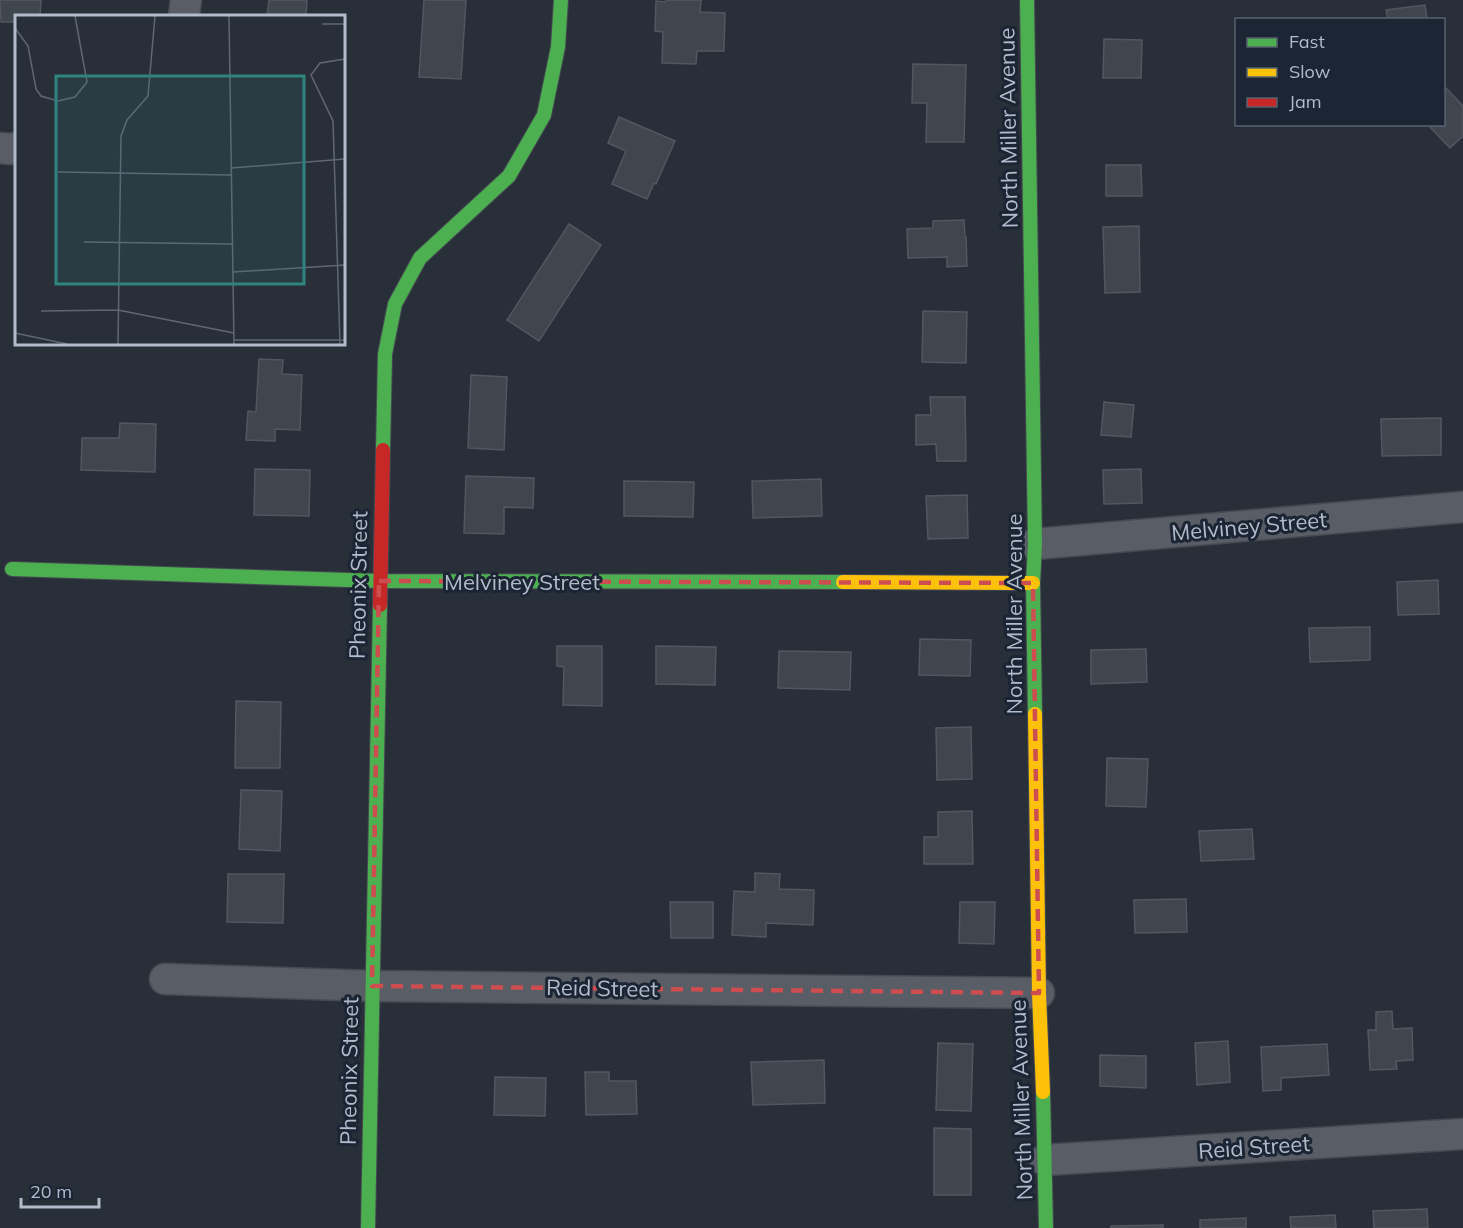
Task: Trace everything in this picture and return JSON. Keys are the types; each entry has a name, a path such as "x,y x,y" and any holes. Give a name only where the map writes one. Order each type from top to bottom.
{"street":[{"path":"184,15 186,0"},
{"name":"Pheonix Street","path":"368,1228 385,354 395,304 420,258 509,176 544,115 558,47 561,0"},
{"name":"North Miller Avenue","path":"1027,0 1039,993 1046,1228"},
{"path":"0,148 15,148"},
{"name":"Melviney Street","path":"1035,544 1463,507"},
{"name":"Melviney Street","path":"12,569 379,581 1033,583"},
{"name":"Reid Street","path":"165,980 372,986 1039,993"},
{"name":"Reid Street","path":"1045,1160 1463,1134"}],"highlighted area":[{"path":"379,581 1033,583 1039,993 372,986"}],"building":[{"path":"0,0 41,0 40,15 15,15 15,22 1,22"},
{"path":"269,0 307,0 306,15 267,15"},
{"path":"424,0 466,0 461,79 419,77"},
{"path":"666,0 701,0 700,12 725,13 724,51 697,51 696,64 662,63 663,32 655,31 656,1 665,2"},
{"path":"1425,5 1427,18 1388,18 1386,10"},
{"path":"1104,39 1142,40 1141,78 1103,78"},
{"path":"913,64 966,65 964,142 926,142 927,103 912,103"},
{"path":"1445,89 1463,106 1463,136 1450,148 1429,126 1445,126"},
{"path":"619,117 675,141 647,199 612,184 626,151 608,143"},
{"path":"1106,165 1141,165 1142,196 1106,196"},
{"path":"964,220 967,266 947,267 947,257 908,258 907,229 933,228 933,221"},
{"path":"569,224 601,245 539,341 507,320"},
{"path":"1139,226 1140,292 1105,293 1103,227"},
{"path":"923,311 967,312 966,363 922,362"},
{"path":"259,359 283,360 282,374 302,375 300,430 275,429 275,441 246,440 248,411 256,412"},
{"path":"471,375 507,377 504,450 468,448"},
{"path":"930,397 965,397 966,461 937,461 936,444 916,445 916,415 931,415"},
{"path":"1104,402 1134,405 1131,437 1101,435"},
{"path":"1441,418 1441,455 1382,456 1381,419"},
{"path":"120,423 156,424 155,472 81,470 82,438 119,438"},
{"path":"255,469 310,470 309,516 254,515"},
{"path":"1141,469 1142,503 1104,504 1103,470"},
{"path":"466,476 534,478 533,508 504,507 504,534 464,533"},
{"path":"821,479 822,516 753,518 752,481"},
{"path":"624,481 694,482 693,517 624,516"},
{"path":"967,495 968,538 928,539 926,496"},
{"path":"1438,580 1439,614 1398,615 1397,582"},
{"path":"1370,627 1370,660 1310,662 1309,628"},
{"path":"920,639 971,640 970,676 919,675"},
{"path":"557,646 602,646 602,706 563,705 564,667 557,666"},
{"path":"656,646 716,647 715,685 656,684"},
{"path":"1146,649 1147,682 1091,684 1091,650"},
{"path":"779,651 851,652 850,690 778,688"},
{"path":"236,701 281,702 280,768 235,768"},
{"path":"971,727 972,779 937,780 936,728"},
{"path":"1107,758 1148,759 1146,807 1106,806"},
{"path":"241,790 282,791 280,851 239,849"},
{"path":"972,811 973,864 924,864 924,837 938,837 938,812"},
{"path":"1252,829 1254,859 1201,861 1199,831"},
{"path":"755,873 780,874 779,889 814,890 813,925 766,923 766,937 732,935 734,891 755,892"},
{"path":"228,874 284,874 283,923 227,922"},
{"path":"1186,899 1187,932 1135,933 1134,900"},
{"path":"670,902 713,902 713,938 671,938"},
{"path":"960,902 995,902 994,944 959,943"},
{"path":"1392,1011 1393,1029 1412,1028 1413,1060 1396,1061 1397,1069 1370,1070 1368,1030 1376,1030 1376,1012"},
{"path":"1228,1041 1230,1082 1197,1085 1195,1043"},
{"path":"938,1043 973,1044 971,1111 936,1110"},
{"path":"1327,1044 1329,1075 1281,1078 1281,1090 1263,1091 1261,1047"},
{"path":"1100,1055 1146,1056 1146,1088 1100,1086"},
{"path":"824,1060 825,1103 753,1105 751,1062"},
{"path":"585,1072 609,1072 609,1081 636,1081 637,1114 586,1115"},
{"path":"495,1077 546,1078 545,1116 494,1115"},
{"path":"934,1128 971,1129 971,1195 934,1195"},
{"path":"1427,1209 1428,1228 1374,1228 1373,1211"},
{"path":"1335,1215 1336,1228 1291,1228 1290,1217"},
{"path":"1246,1218 1246,1228 1200,1228 1200,1220"},
{"path":"1163,1225 1163,1228 1111,1228 1111,1226"}],"traffic: fast":[{"path":"383,450 385,354 395,304 420,258 509,176 544,115 558,47 561,0"},
{"path":"1027,0 1035,544 1033,583 1035,714"},
{"path":"12,569 379,581 843,582"},
{"path":"368,1228 380,605"},
{"path":"1043,1092 1046,1228"}],"traffic: slow":[{"path":"843,582 1033,583"},
{"path":"1035,714 1039,993 1043,1092"}],"traffic: jam":[{"path":"380,605 383,450"}]}
